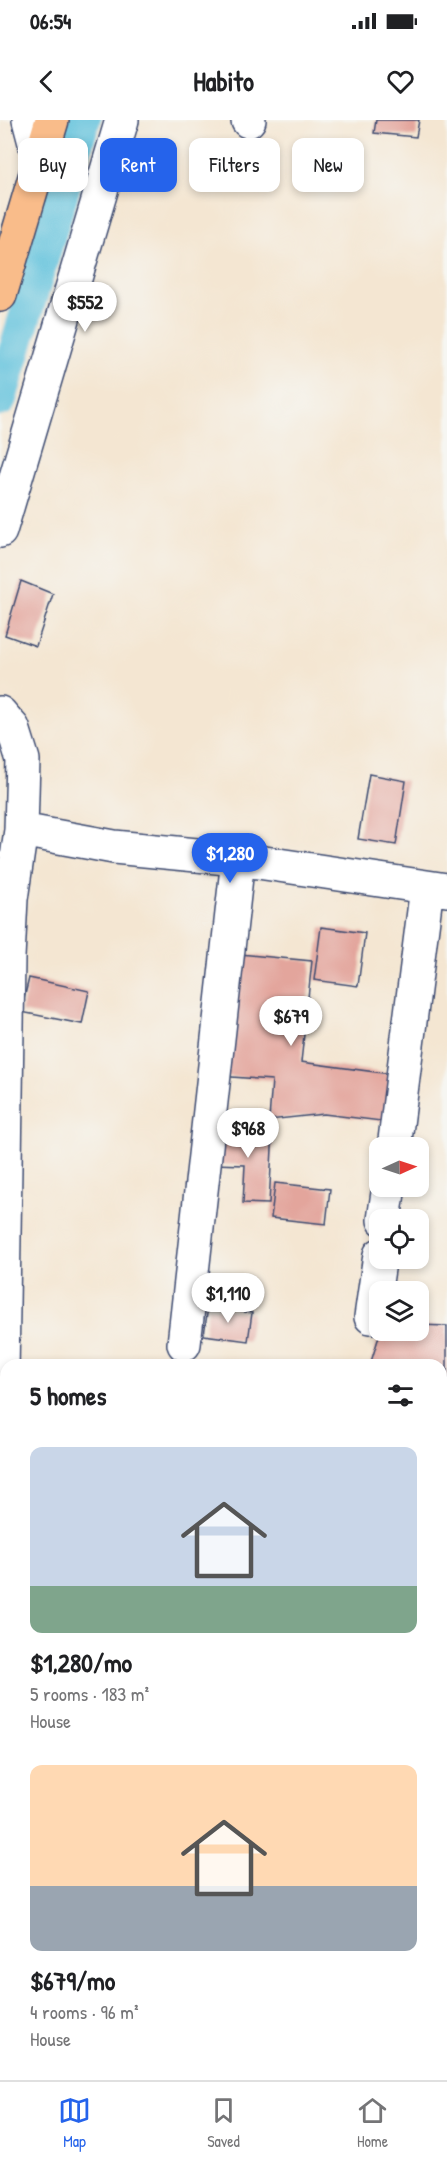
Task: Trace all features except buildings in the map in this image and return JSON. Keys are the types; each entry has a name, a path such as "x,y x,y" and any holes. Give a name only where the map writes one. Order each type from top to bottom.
{"main road":[{"path":"46,138 52,120"},
{"path":"0,295 29,192"}],"street":[{"path":"29,120 34,138"},
{"path":"0,531 122,120"},
{"path":"0,713 13,728 23,760 21,830 11,899 8,957 2,1359"},
{"path":"21,830 114,846 238,859 437,889 396,1137"},
{"path":"184,1344 238,859"}],"waterway":[{"path":"0,400 84,120"}]}
